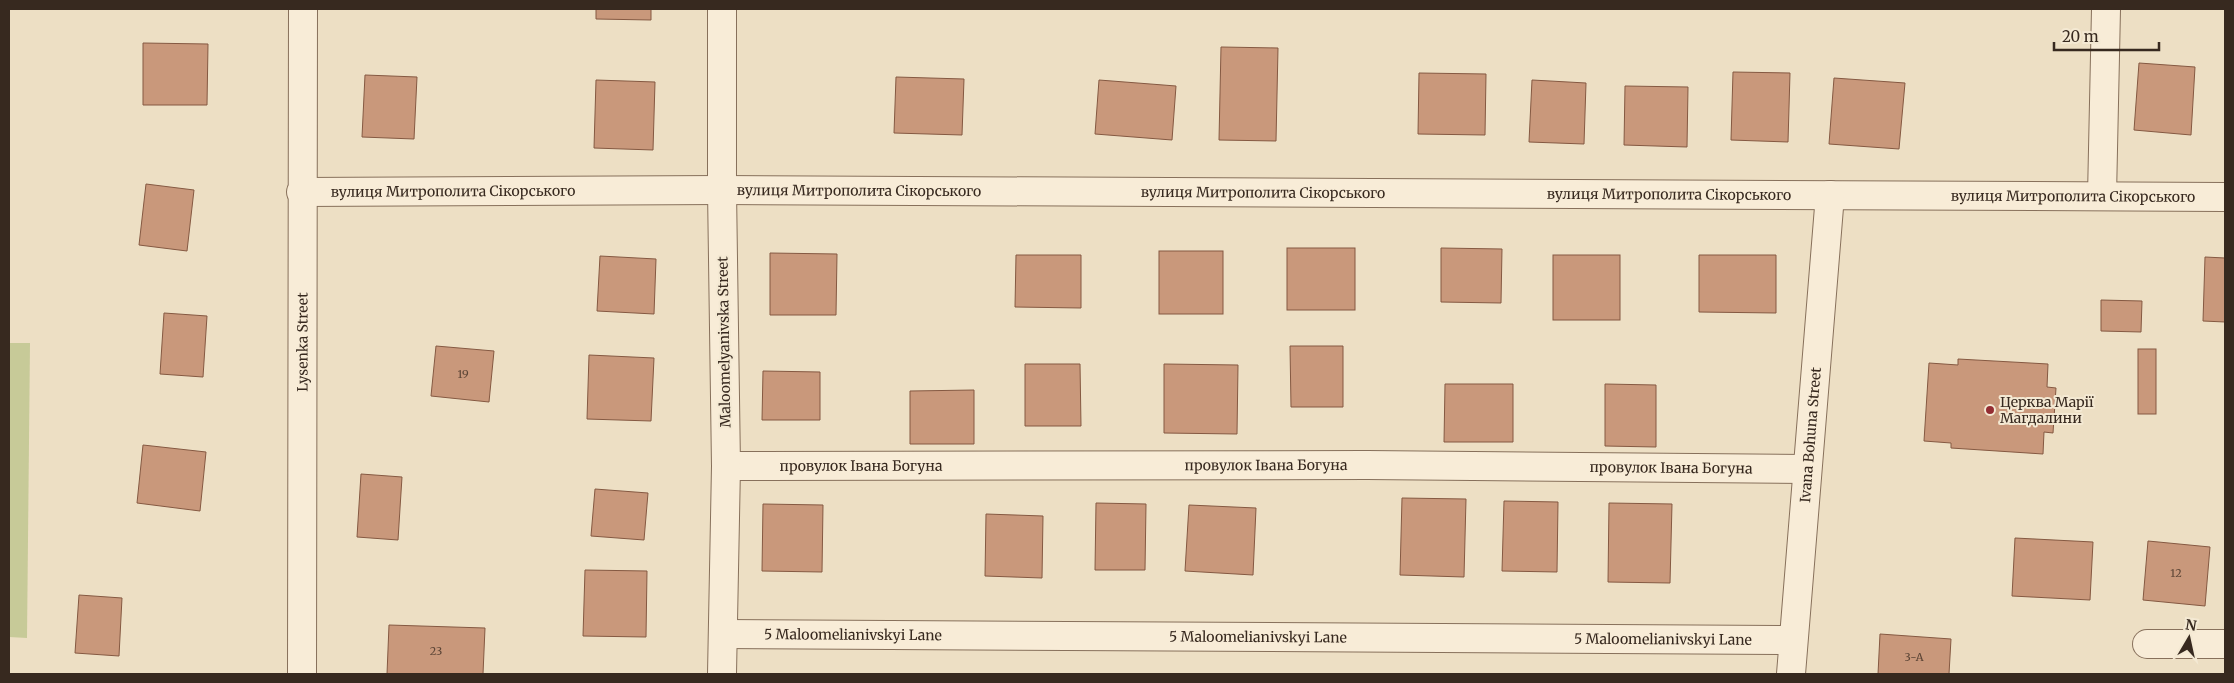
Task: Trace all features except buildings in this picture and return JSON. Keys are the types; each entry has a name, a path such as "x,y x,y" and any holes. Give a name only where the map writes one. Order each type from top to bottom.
{"street":[{"name":"Lysenka Street","path":"302,674 303,9"},
{"name":"Maloomelyanivska Street","path":"722,9 722,190 726,466 722,674"},
{"path":"2102,196 2106,9"},
{"name":"вулиця Митрополита Сікорського","path":"302,192 722,190 2225,197"},
{"name":"Ivana Bohuna Street","path":"1791,674 1830,195"},
{"name":"провулок Івана Богуна","path":"726,466 1376,465 1807,469"},
{"name":"5 Maloomelianivskyi Lane","path":"723,634 1793,640"},
{"path":"2147,644 2225,644"}],"green space":[{"path":"9,343 30,343 27,638 9,637"}],"place":[{"name":"Церква Марії Магдалини","path":"1990,410"}]}
